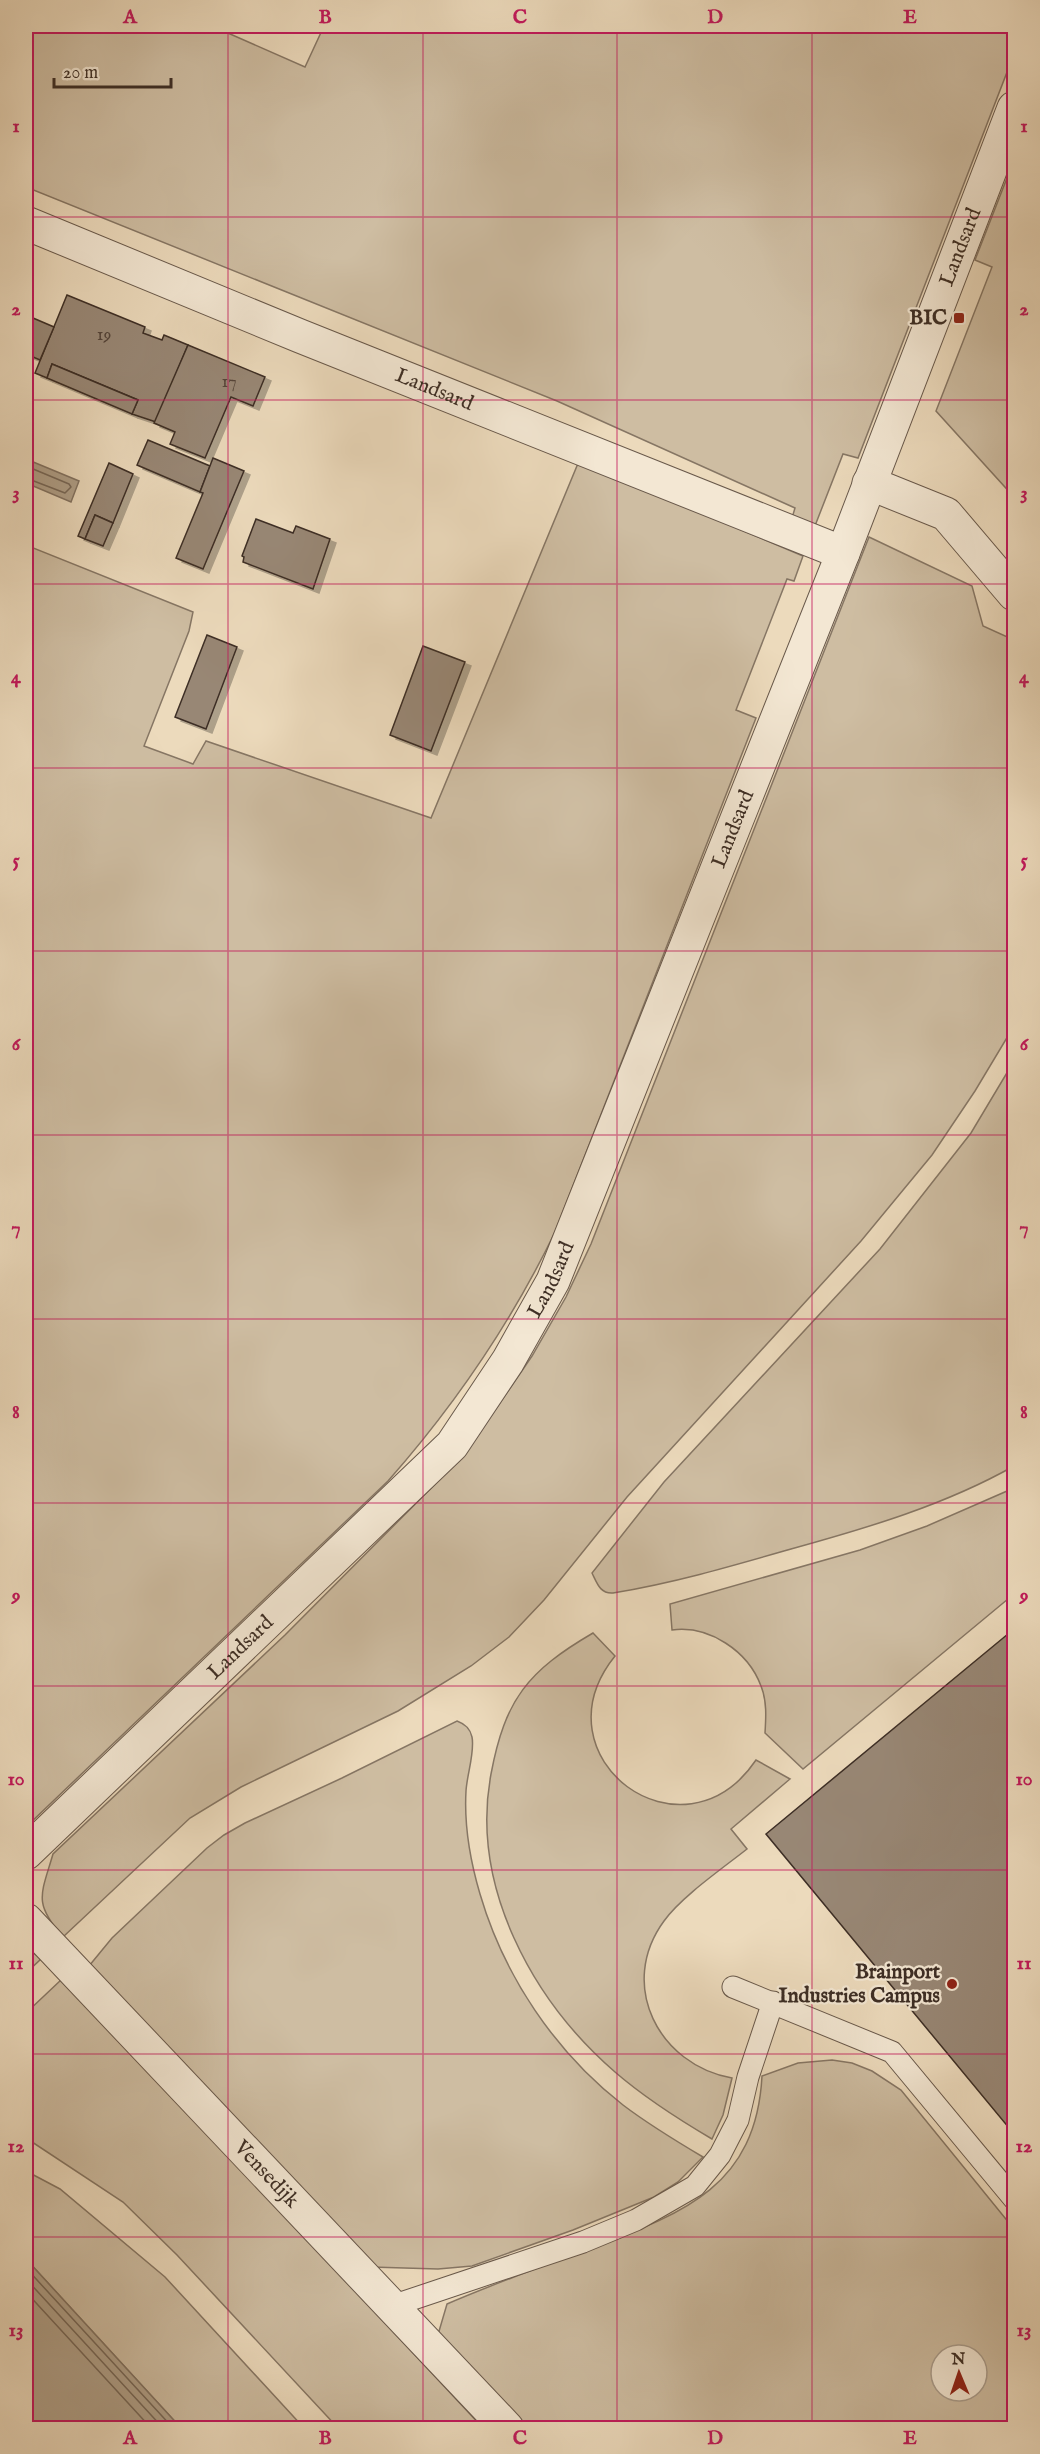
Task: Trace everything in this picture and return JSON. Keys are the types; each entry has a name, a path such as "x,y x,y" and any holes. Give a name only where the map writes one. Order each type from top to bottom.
{"street":[{"name":"Landsard","path":"26,1854 452,1445 508,1360 554,1281 843,553 1014,108"},
{"name":"Landsard","path":"26,224 311,341 843,553"},
{"path":"869,483 946,514 1014,594"},
{"name":"Vensedijk","path":"26,1920 507,2428"}],"lane":[{"path":"733,1987 892,2052 1014,2199"},
{"path":"392,2306 583,2242 636,2220 695,2186 720,2155 738,2120 748,2078 773,2002"}],"shaded area":[{"path":"26,26 212,26 305,67 324,26 1014,26 1014,54 858,458 843,454 811,536 789,528 795,508 557,401 26,187"},
{"path":"1014,160 1014,497 936,411 992,267 975,260"},
{"path":"579,461 803,556 794,581 787,579 736,710 756,718 555,1232 520,1299 480,1362 436,1423 388,1481 26,1827 26,545 193,612 189,631 144,746 193,764 206,741 431,818"},
{"path":"869,537 972,586 983,626 1014,640 1014,1026 975,1091 932,1155 861,1241 627,1497 544,1600 509,1637 471,1666 398,1711 241,1787 190,1818 63,1937 43,1907 43,1889 53,1854 285,1635 465,1454 532,1356 566,1297 591,1244"},
{"path":"1014,1061 1014,1466 933,1504 848,1533 681,1579 613,1593 602,1590 592,1573 664,1482 880,1249 971,1133"},
{"path":"1014,1488 1014,1594 803,1769 765,1733 766,1709 763,1692 755,1673 747,1662 726,1643 713,1636 700,1632 672,1630 670,1604 860,1550 927,1526"},
{"path":"593,1633 615,1656 595,1694 592,1730 604,1762 627,1787 658,1801 692,1804 726,1791 756,1760 790,1779 731,1829 747,1849 703,1883 671,1912 650,1946 645,1971 646,1995 653,2019 666,2039 684,2057 706,2070 732,2078 723,2115 712,2139 638,2091 585,2043 558,2011 534,1976 514,1938 499,1899 490,1858 487,1816 491,1774 504,1726 512,1706 536,1675"},
{"path":"457,1721 467,1727 472,1737 466,1804 467,1830 473,1868 490,1924 518,1983 554,2037 598,2084 642,2119 703,2157 678,2182 654,2197 573,2230 472,2266 438,2269 371,2267 89,1966 112,1938 207,1848 224,1835"},
{"path":"26,1947 41,1959 26,1973"},
{"path":"62,1979 483,2428 338,2428 177,2255 123,2202 26,2138 26,2013"},
{"path":"832,2060 852,2063 872,2071 901,2090 1014,2229 1014,2428 521,2428 437,2338 447,2304 652,2224 681,2209 706,2192 728,2172 745,2146 756,2115 762,2076 798,2063"},
{"path":"26,2171 60,2189 165,2277 304,2428 181,2428 26,2259"}],"water":[{"path":"26,459 79,481 71,502 26,483"},
{"path":"26,2259 181,2428 26,2428"}],"building":[{"path":"67,295 145,327 143,333 162,340 164,335 188,345 156,422 132,414 138,400 52,364 47,378 35,373"},
{"path":"26,315 54,327 40,360 26,354"},
{"path":"188,345 265,377 253,406 231,397 205,458 170,444 175,432 154,423"},
{"path":"52,364 138,400 132,414 47,378"},
{"path":"148,440 210,466 200,492 137,465"},
{"path":"213,458 244,471 203,569 176,558 203,493 200,492"},
{"path":"109,463 133,474 113,523 95,515 85,539 78,536"},
{"path":"95,515 113,523 103,546 85,539"},
{"path":"256,519 293,533 296,526 330,539 313,589 243,562 244,557 242,556"},
{"path":"207,635 237,647 206,729 175,717"},
{"path":"423,646 465,662 431,751 390,735"},
{"name":"Brainport Industries Campus","path":"1014,1629 1014,2134 766,1834"}],"place":[{"name":"BIC","path":"959,318"},
{"name":"Brainport Industries Campus","path":"952,1984"}]}
